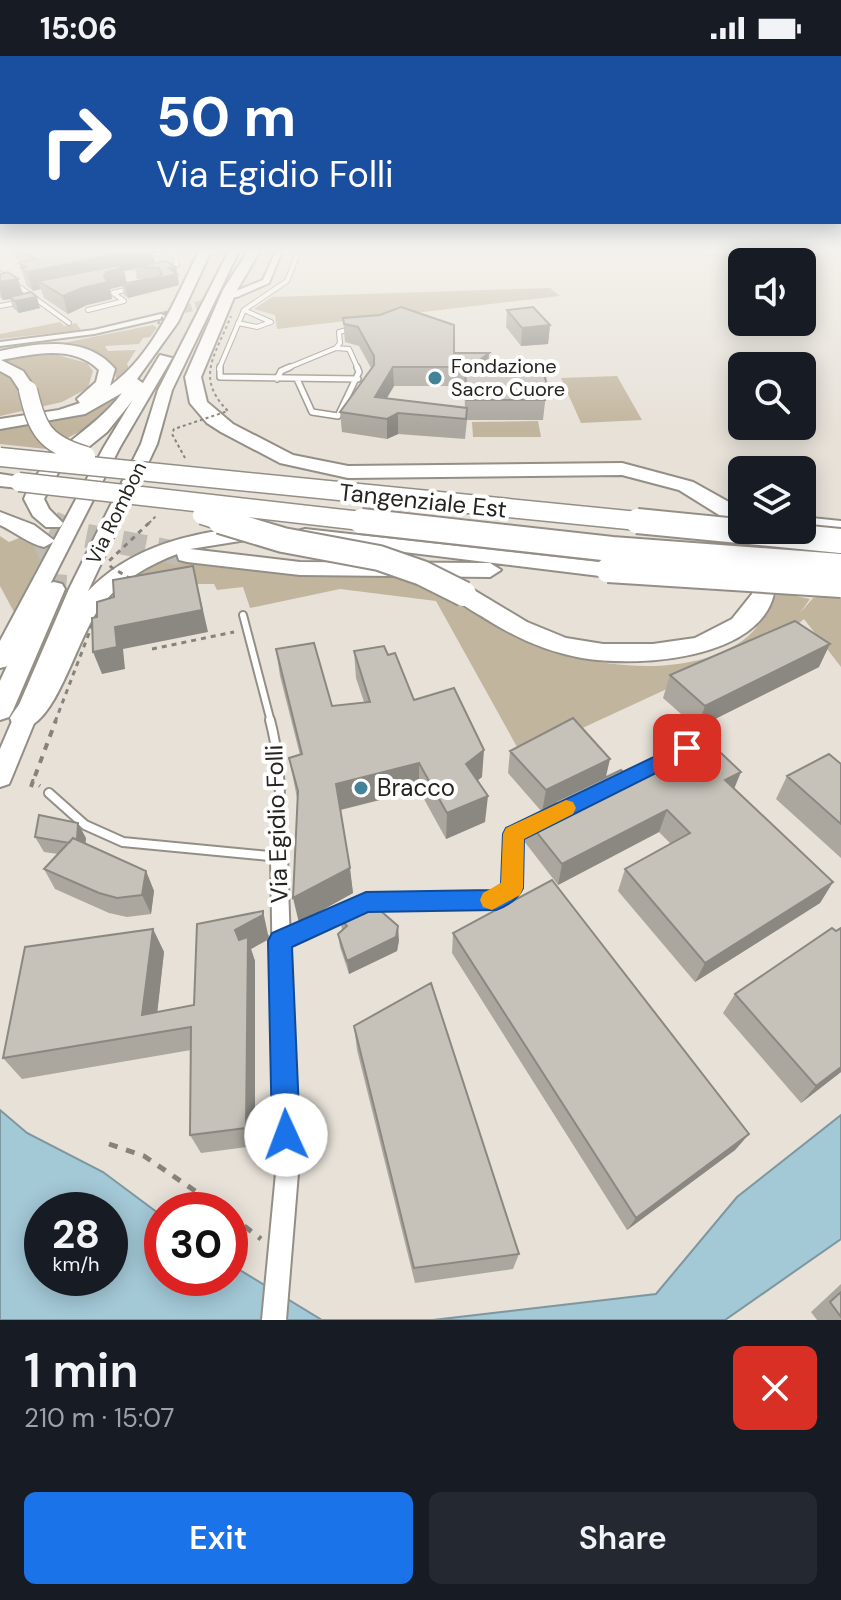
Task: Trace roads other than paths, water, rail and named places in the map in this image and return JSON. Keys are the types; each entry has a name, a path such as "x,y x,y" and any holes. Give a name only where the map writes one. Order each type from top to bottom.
{"highway":[{"path":"0,424 80,409 115,392 136,374 170,310"},
{"path":"0,518 27,529 49,532 34,499 42,477 63,455 115,414 148,367 165,318 172,310"},
{"path":"226,312 196,365 193,388 202,408 239,438 273,458 299,468 421,485 728,518"},
{"path":"0,356 37,350 72,351 94,357 107,369 104,384 85,399 29,420"},
{"path":"0,365 17,374 26,385 39,430 57,446 87,457 182,468 232,482"},
{"path":"227,428 297,462 348,472 572,467 622,469 686,486 728,509"},
{"name":"Tangenziale Est","path":"0,457 841,541"},
{"path":"9,481 52,495 183,511 283,540 379,558 452,587 511,625 540,638 614,653 664,652 705,643 730,632 755,611 767,591 766,559 757,544"},
{"name":"Tangenziale Est","path":"9,481 612,549 841,566"},
{"path":"816,524 841,527"},
{"path":"12,714 55,674 83,613 104,587 145,560 196,540 242,533 307,535 608,570 841,585"},
{"path":"187,555 260,567 303,570 608,570"},
{"path":"12,714 54,589"}],"main road":[{"name":"Via Rombon","path":"0,661 106,458 190,310"},
{"name":"Via Rombon","path":"0,777 12,714 79,589 149,444 165,390 205,310"}],"street":[{"path":"0,344 83,334 165,318"},
{"name":"Via Egidio Folli","path":"274,1320 287,1173 279,857"}],"lane":[{"path":"52,310 69,323"},
{"path":"238,323 257,327 271,322 244,310 238,323 218,373 225,379 358,379"},
{"path":"336,348 340,343 339,332 359,328"},
{"path":"277,379 281,371 336,348 349,349 359,372 338,416 312,412 297,379"},
{"name":"Via Egidio Folli","path":"243,615 276,742 281,814 279,857"},
{"path":"49,793 85,825 123,842 279,857"},
{"name":"Via Egidio Folli","path":"280,941 366,902 496,900 512,888 513,834 540,821"}],"water":[{"path":"0,1110 27,1133 103,1172 144,1203 144,1296 248,1296 248,1275 322,1320 0,1320"},
{"path":"841,1115 841,1239 725,1320 433,1320 656,1294 737,1197"}],"tunnel":[{"path":"161,316 182,310"},
{"path":"53,523 78,534 186,555"},
{"path":"44,541 56,564 54,589"}],"place":[{"name":"Fondazione Sacro Cuore","path":"435,378"},
{"name":"Bracco","path":"361,788"}]}
